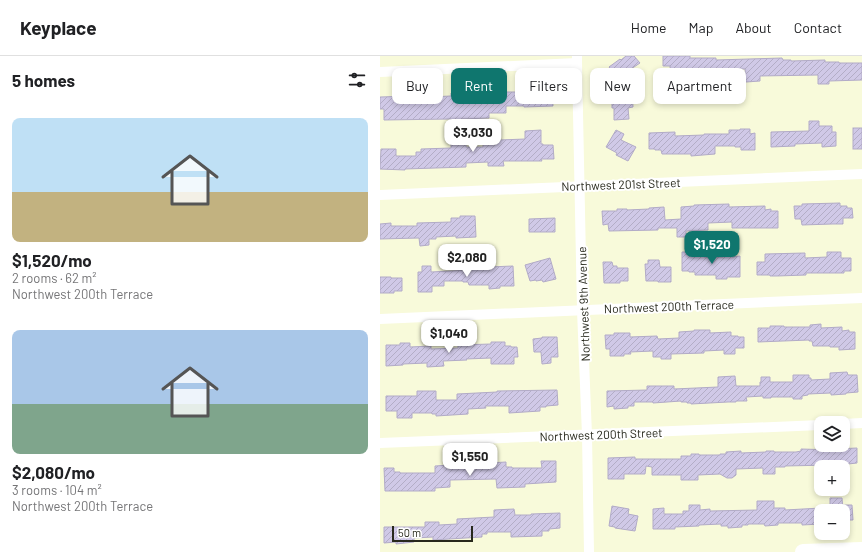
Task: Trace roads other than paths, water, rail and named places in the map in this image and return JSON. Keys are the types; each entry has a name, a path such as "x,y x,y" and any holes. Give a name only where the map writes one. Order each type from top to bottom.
{"main road":[{"path":"803,552 862,550"}],"street":[{"path":"380,72 577,60"},
{"name":"Northwest 9th Avenue","path":"577,60 582,310 588,435 589,552"},
{"name":"Northwest 201st Street","path":"380,195 862,174"},
{"name":"Northwest 200th Terrace","path":"380,319 862,298"},
{"path":"850,424 862,423"},
{"name":"Northwest 200th Street","path":"380,443 814,425"}]}
